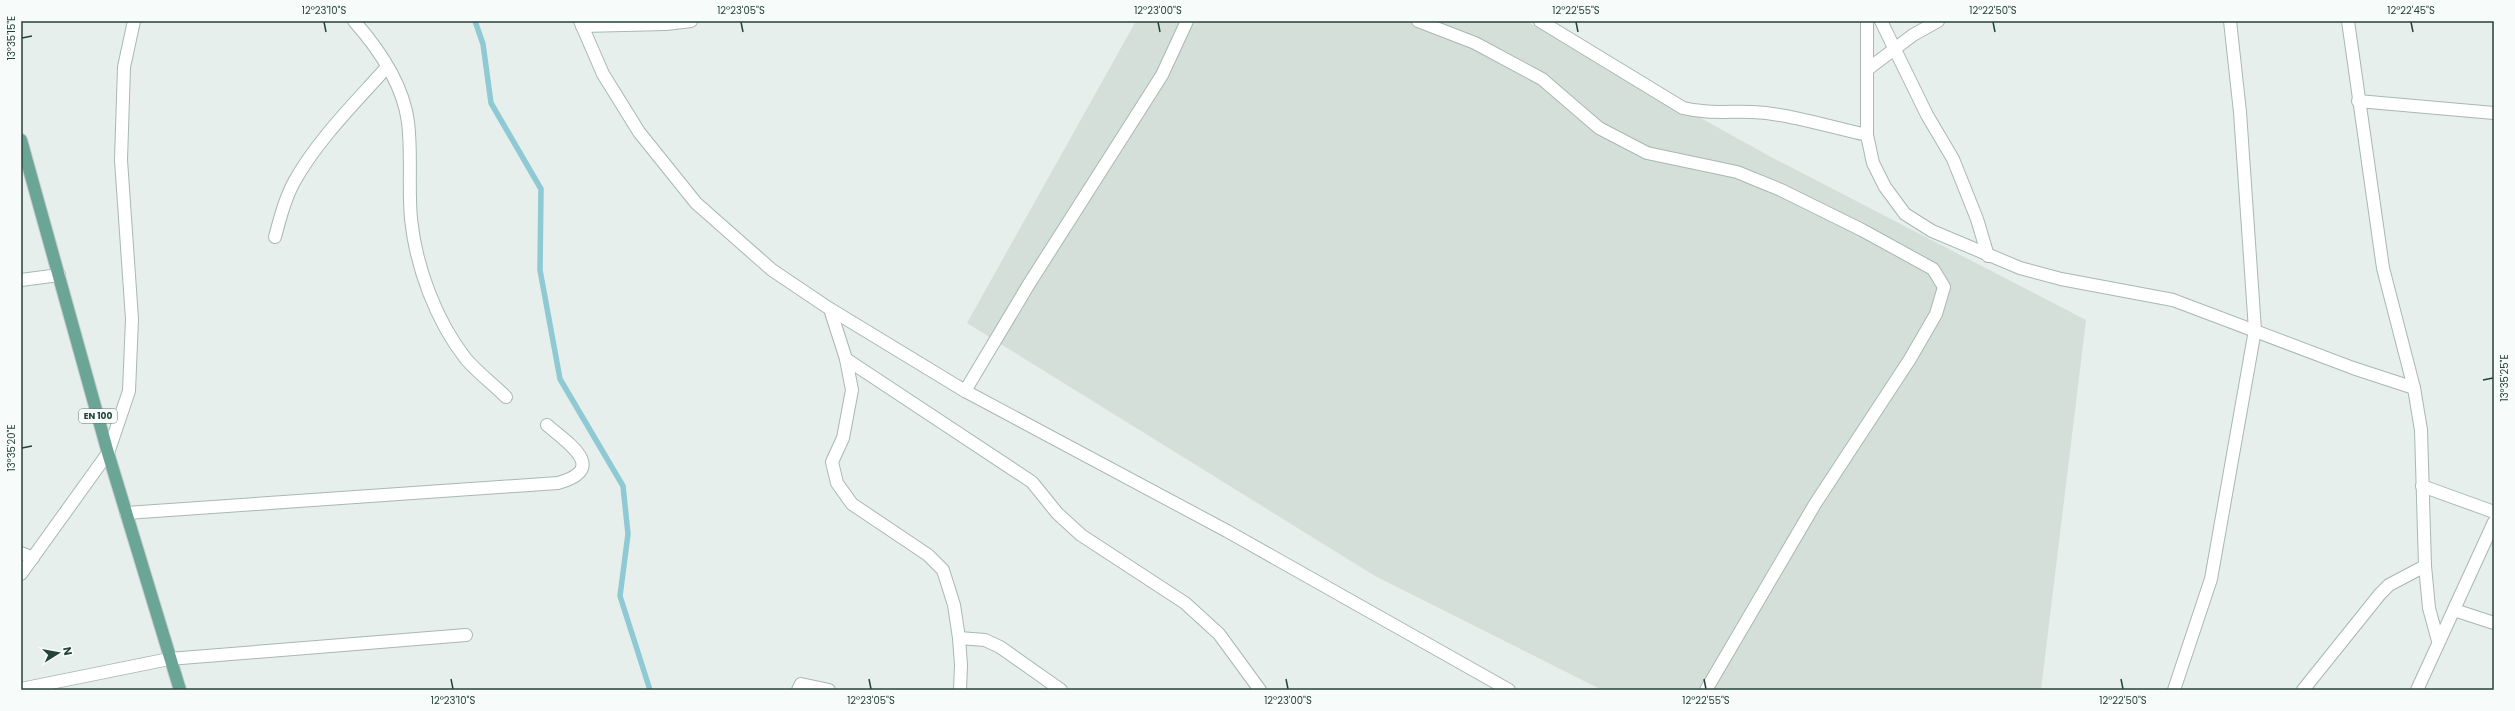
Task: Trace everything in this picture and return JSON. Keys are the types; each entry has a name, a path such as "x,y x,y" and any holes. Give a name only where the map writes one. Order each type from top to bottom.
{"main road":[{"name":"EN 100","path":"21,140 108,453 169,659 180,690"}],"street":[{"path":"21,574 108,453 129,391 132,319 121,160 124,67 134,21"},
{"path":"354,21 370,40 387,67 401,95 408,121 411,219 417,252 432,299 449,333 467,359 506,397"},
{"path":"691,21 666,24 581,24 603,74 639,132 696,203 772,270 830,309 965,390 1227,531 1509,690"},
{"path":"965,390 1029,284 1162,75 1187,21"},
{"path":"1418,21 1475,43 1542,80 1599,128 1647,154 1737,172 1781,190 1862,230 1933,269 1944,287 1936,314 1910,359 1815,504 1706,690"},
{"path":"1540,21 1683,108 1700,112 1753,112 1783,115 1867,135"},
{"path":"1867,21 1867,135 1873,163 1885,187 1905,214 1932,231 1988,256 2061,279 2173,300 2353,368 2414,388"},
{"path":"1881,21 1927,115 1953,159 1977,219 1988,256"},
{"path":"1868,69 1913,35 1938,21"},
{"path":"2174,690 2212,579 2255,330 2240,112 2230,21"},
{"path":"2348,21 2358,101 2383,268 2414,388 2423,455 2422,486 2425,566 2429,608 2438,641"},
{"path":"275,237 283,207 302,170 322,140 387,67"},
{"path":"2358,101 2494,113"},
{"path":"21,280 59,275"},
{"path":"830,309 846,359 852,390 843,438 832,462 836,484 852,504 928,555 944,570 954,604 959,638 961,665 960,690"},
{"path":"846,359 1032,482 1057,513 1081,535 1186,603 1220,634 1260,690"},
{"path":"126,513 328,501 558,483 569,480 580,473 583,463 580,454 547,425"},
{"path":"2422,486 2494,512"},
{"path":"2417,690 2438,641 2454,610 2494,522"},
{"path":"21,553 32,558"},
{"path":"2303,690 2380,594 2389,585 2425,566"},
{"path":"2454,610 2494,623"},
{"path":"21,689 169,659 466,635"},
{"path":"959,638 985,640 1000,647 1061,690"},
{"path":"798,690 801,684 829,690"}],"shaded area":[{"path":"1136,21 1526,21 1771,157 2086,320 2041,690 1602,690 1375,576 967,323"}],"waterway":[{"path":"475,21 483,44 491,103 541,189 540,270 560,379 623,486 628,534 620,596 650,690"}]}
